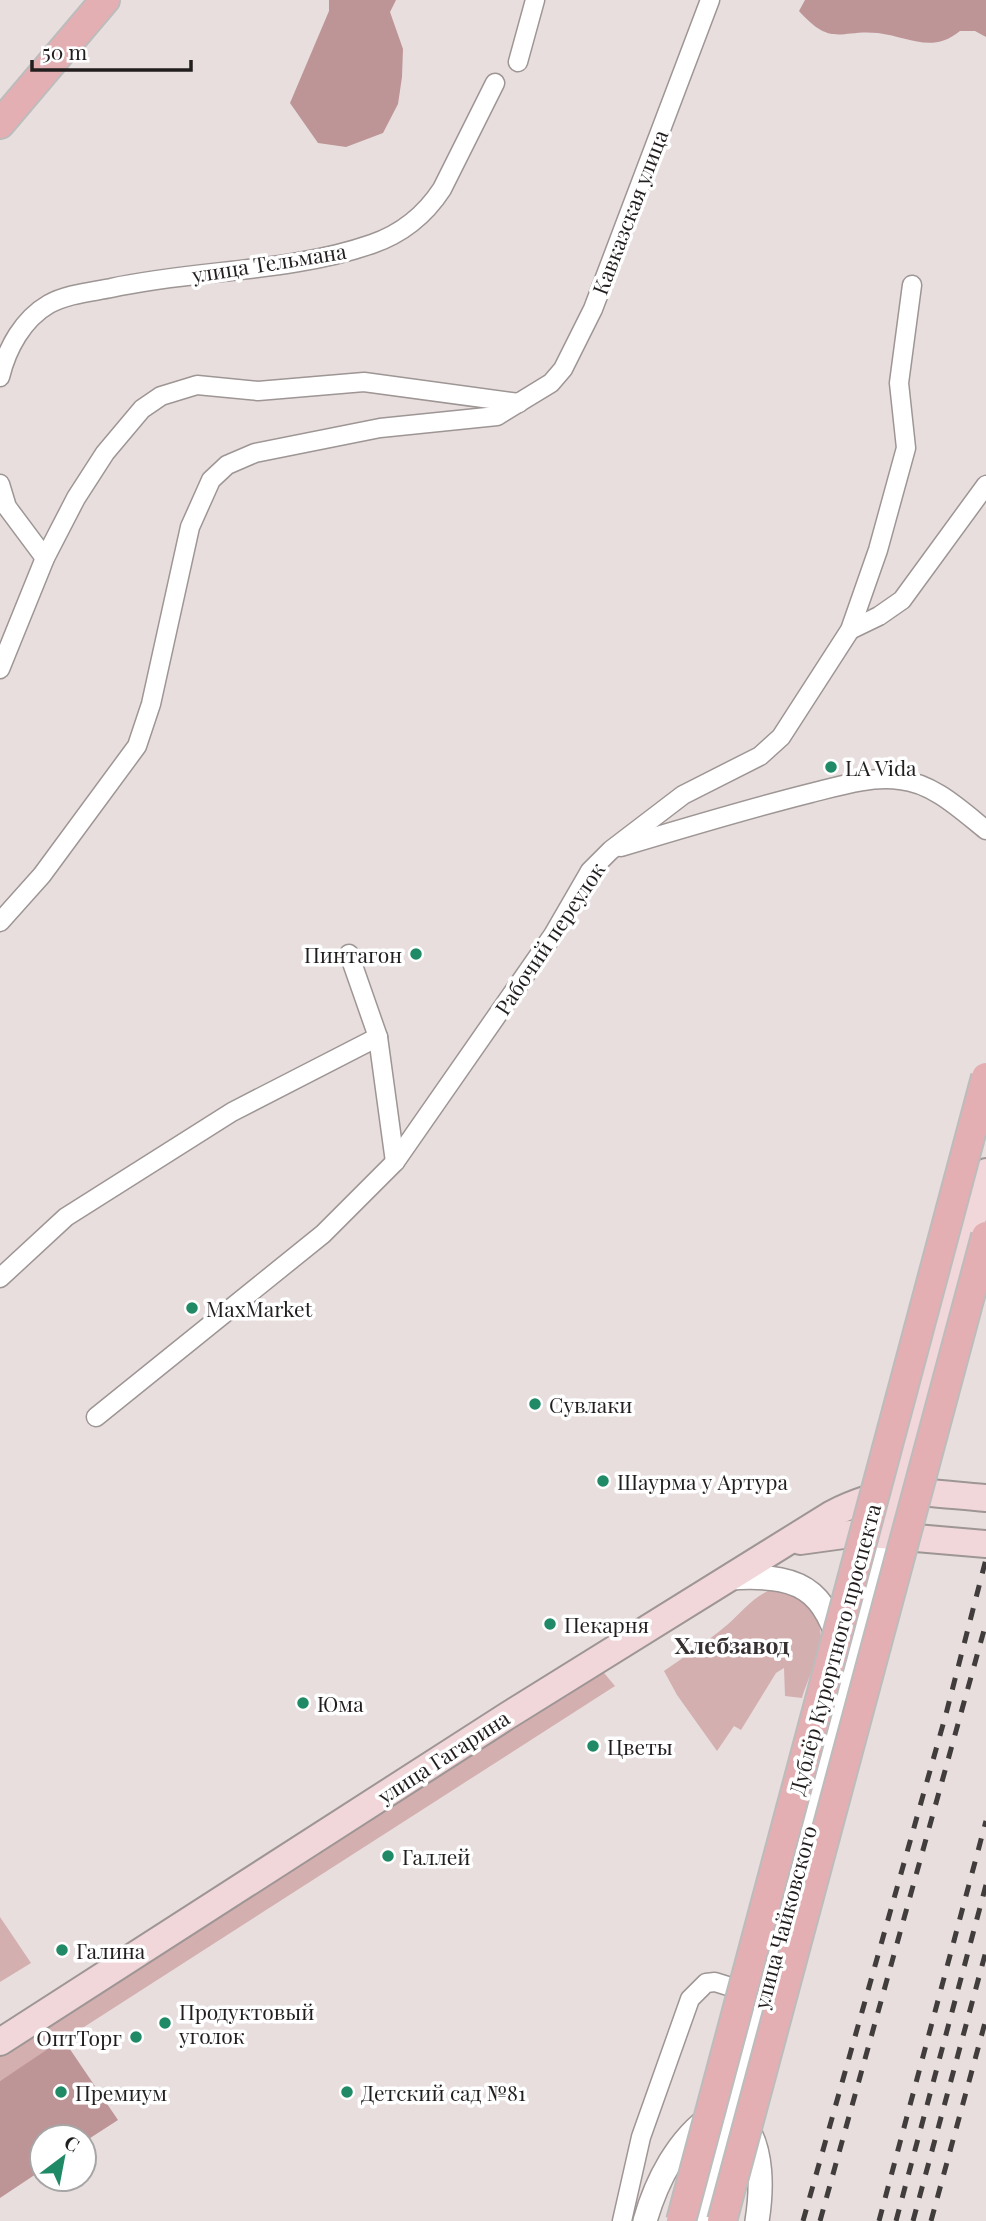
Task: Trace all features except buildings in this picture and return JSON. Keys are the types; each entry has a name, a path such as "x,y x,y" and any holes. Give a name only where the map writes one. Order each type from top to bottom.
{"main road":[{"path":"3,114 105,0"},
{"name":"Дублёр Курортного проспекта","path":"681,2221 986,1077"},
{"name":"улица Чайковского","path":"884,1534 986,1172"},
{"name":"Дублёр Курортного проспекта","path":"722,2221 986,1236"},
{"name":"улица Гагарина","path":"0,2042 507,1716 860,1500 897,1491 986,1498"},
{"path":"788,1543 832,1535 884,1534 986,1544"}],"street":[{"path":"517,62 535,0"},
{"name":"Кавказская улица","path":"0,922 43,875 137,746 151,704 190,527 212,480 227,465 256,453 380,428 489,418 507,412 551,383 563,369 593,309 710,0"},
{"name":"улица Тельмана","path":"0,377 13,344 34,315 67,297 149,279 324,256 373,244 400,231 432,205 495,83"},
{"name":"Рабочий переулок","path":"96,1417 323,1234 395,1162 553,935 590,872 611,850 683,795 771,749 850,629 878,550 906,448 899,383 912,285"},
{"path":"0,669 46,558 76,498 104,453 142,409 182,388 197,385 258,391 364,382 519,403"},
{"path":"0,484 8,508 46,558"},
{"path":"850,629 891,609 902,600 986,485"},
{"path":"611,850 774,802 851,783 876,780 901,779 923,786 940,795 986,830"},
{"path":"349,954 377,1037 395,1162"},
{"path":"0,1278 66,1217 232,1112 377,1037"},
{"name":"улица Чайковского","path":"701,2221 763,1997 884,1534"},
{"path":"730,1578 768,1576 785,1579 805,1589 822,1604 836,1630 846,1676"},
{"path":"622,2221 641,2137 690,1998 706,1983 715,1982 763,1997"},
{"path":"645,2221 659,2183 677,2151 703,2122 729,2106 734,2098"},
{"path":"734,2098 738,2115 753,2138 760,2168 757,2221"}],"shaded area":[{"path":"329,0 396,0 390,12 403,49 398,104 383,133 346,147 318,143 290,103 329,11"},
{"path":"805,0 986,0 986,37 975,31 960,31 940,42 930,43 878,33 828,33 810,22 799,11"},
{"path":"770,1590 789,1594 813,1613 820,1631 819,1653 802,1698 785,1696 784,1668 776,1673 741,1730 734,1726 717,1751 677,1695 664,1671 712,1637 752,1601"},
{"path":"594,1661 615,1686 0,2081 0,2042"},
{"path":"0,1917 31,1963 0,1982"},
{"path":"63,2039 118,2120 98,2133 98,2123 28,2123 28,2179 0,2198 0,2081"}],"railway":[{"path":"803,2221 946,1714 986,1559"},
{"path":"820,2221 986,1623"},
{"path":"879,2221 986,1821"},
{"path":"896,2221 986,1885"},
{"path":"913,2221 986,1951"},
{"path":"931,2221 986,2019"}],"place":[{"name":"LA Vida","path":"831,767"},
{"name":"Пинтагон","path":"416,954"},
{"name":"MaxMarket","path":"192,1308"},
{"name":"Сувлаки","path":"535,1404"},
{"name":"Шаурма у Артура","path":"603,1481"},
{"name":"Пекарня","path":"550,1624"},
{"name":"Юма","path":"303,1703"},
{"name":"Цветы","path":"593,1746"},
{"name":"Галлей","path":"388,1856"},
{"name":"Галина","path":"62,1950"},
{"name":"Продуктовый уголок","path":"165,2023"},
{"name":"ОптТорг","path":"136,2037"},
{"name":"Премиум","path":"61,2092"},
{"name":"Детский сад №81","path":"347,2092"}],"district":[{"name":"Хлебзавод","path":"732,1644"}]}
